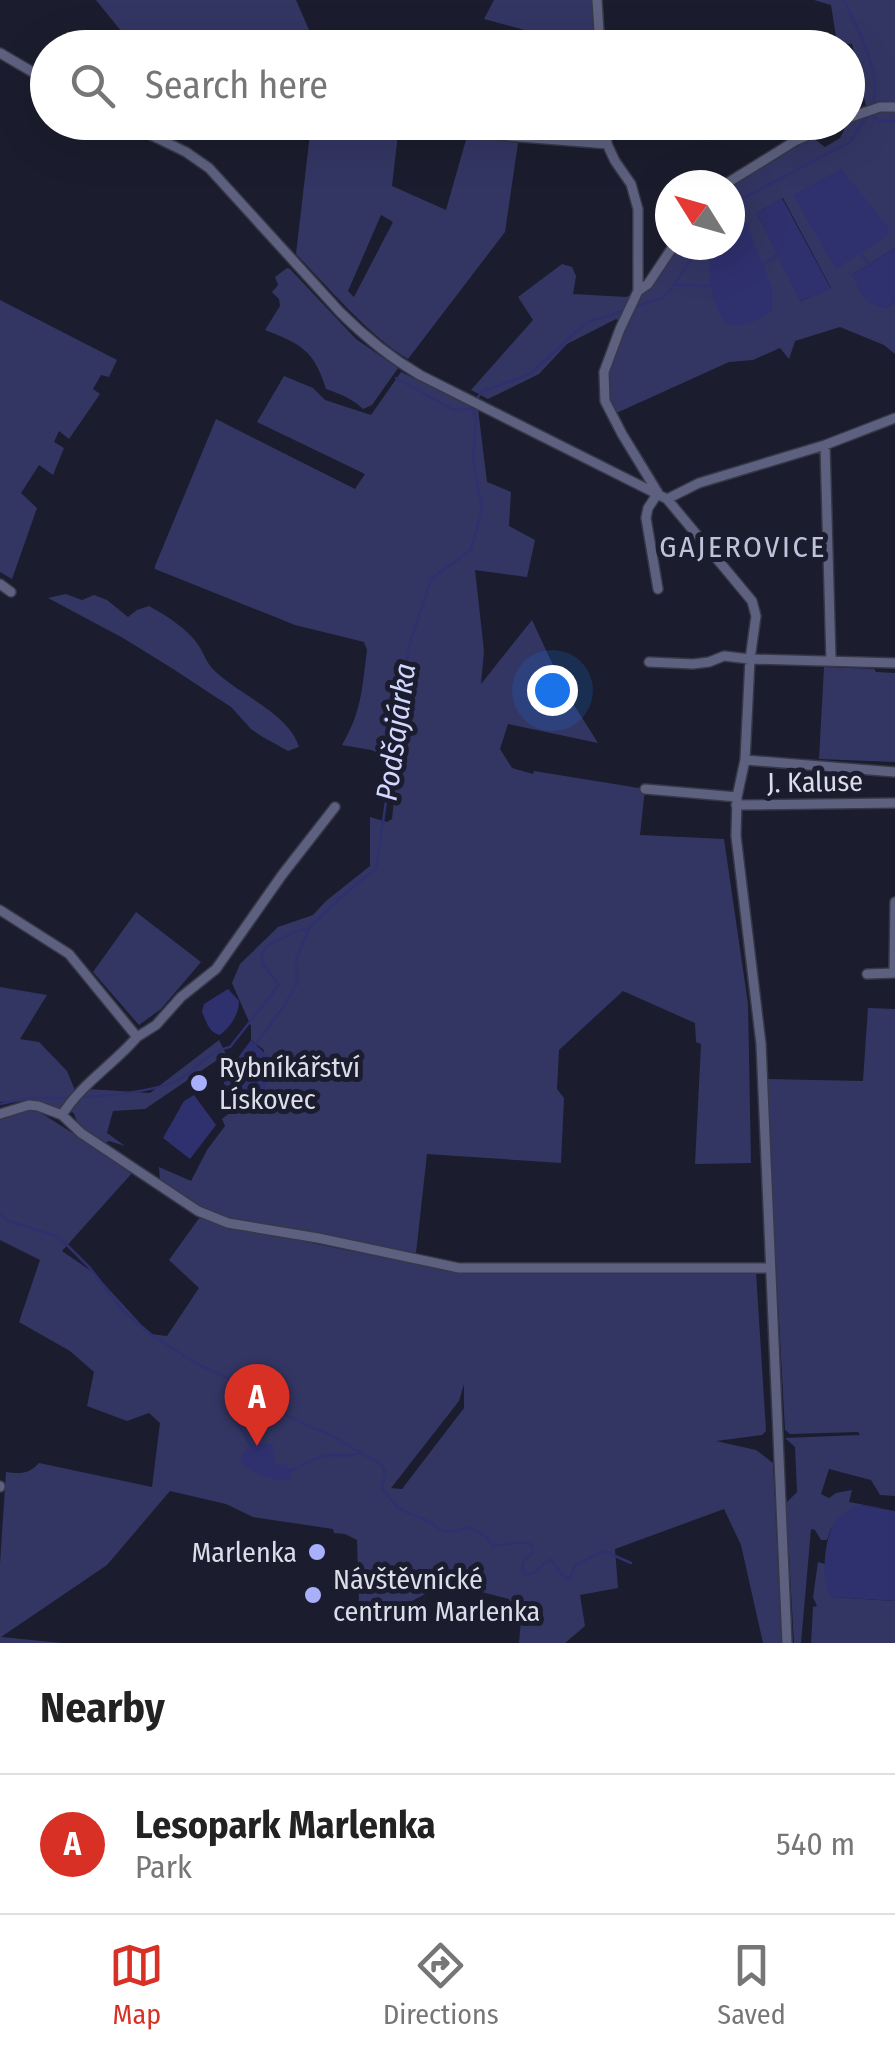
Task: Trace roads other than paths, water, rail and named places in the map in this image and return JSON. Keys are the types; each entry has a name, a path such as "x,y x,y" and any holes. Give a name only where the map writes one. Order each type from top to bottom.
{"street":[{"path":"597,0 599,30"},
{"path":"0,53 30,70"},
{"path":"865,112 895,107"},
{"path":"159,140 186,152 208,168 364,335 413,371 662,496"},
{"path":"558,140 607,144"},
{"path":"607,140 631,184 638,209 638,291 604,372 605,402 662,496 752,601 756,616 744,760 736,801 736,836 761,1044 787,1643"},
{"path":"745,172 797,140"},
{"path":"638,291 648,284 664,260"},
{"path":"658,589 646,518 648,508 662,496 826,445 895,418"},
{"path":"826,445 831,660"},
{"path":"0,584 11,592"},
{"path":"649,662 694,664 724,656 895,663"},
{"path":"744,760 895,772"},
{"name":"J. Kaluse","path":"645,789 736,801 895,803"},
{"path":"62,1115 74,1097 137,1037 156,1025 216,969 335,807"},
{"path":"867,974 895,973 895,902"},
{"path":"0,910 69,954 137,1037"},
{"path":"0,1114 38,1106 62,1115 198,1211 228,1223 459,1268 770,1268"}],"waterway":[{"path":"844,0 858,30"},
{"path":"865,47 875,81 872,106"},
{"name":"Podšajárka","path":"865,119 868,114 881,121 895,121"},
{"name":"Podšajárka","path":"745,197 851,140"},
{"path":"859,252 870,265"},
{"path":"763,265 777,255"},
{"name":"Podšajárka","path":"635,307 662,298 690,260"},
{"path":"674,285 711,286"},
{"name":"Podšajárka","path":"78,1097 129,1093 169,1084 230,1047 279,985 264,966 261,954 267,946 310,927 376,869 409,646 431,579 471,550 482,508 473,460 476,421 472,404 483,391 530,374 587,322 623,311"},
{"path":"396,378 454,410 472,409"},
{"path":"255,1045 297,983 296,959 309,929"},
{"name":"Podšajárka","path":"0,1104 30,1098 70,1098"},
{"path":"0,1214 8,1221 64,1242 124,1312 153,1336 199,1365 237,1382 282,1413 382,1465 382,1488 398,1508 440,1530 451,1532 468,1527 487,1537 492,1546 516,1542 532,1545 532,1553 523,1564 524,1573 528,1574 551,1560 569,1579 576,1565 604,1551 631,1563"},
{"path":"239,1387 236,1420 250,1444"},
{"path":"291,1471 321,1457 359,1453"}],"place":[{"name":"Rybníkářství Lískovec","path":"199,1083"},
{"name":"Lesopark Marlenka","path":"257,1446"},
{"name":"Marlenka","path":"317,1552"},
{"name":"Návštěvnícké centrum Marlenka","path":"313,1595"}],"district":[{"name":"GAJEROVICE","path":"743,547"}]}
